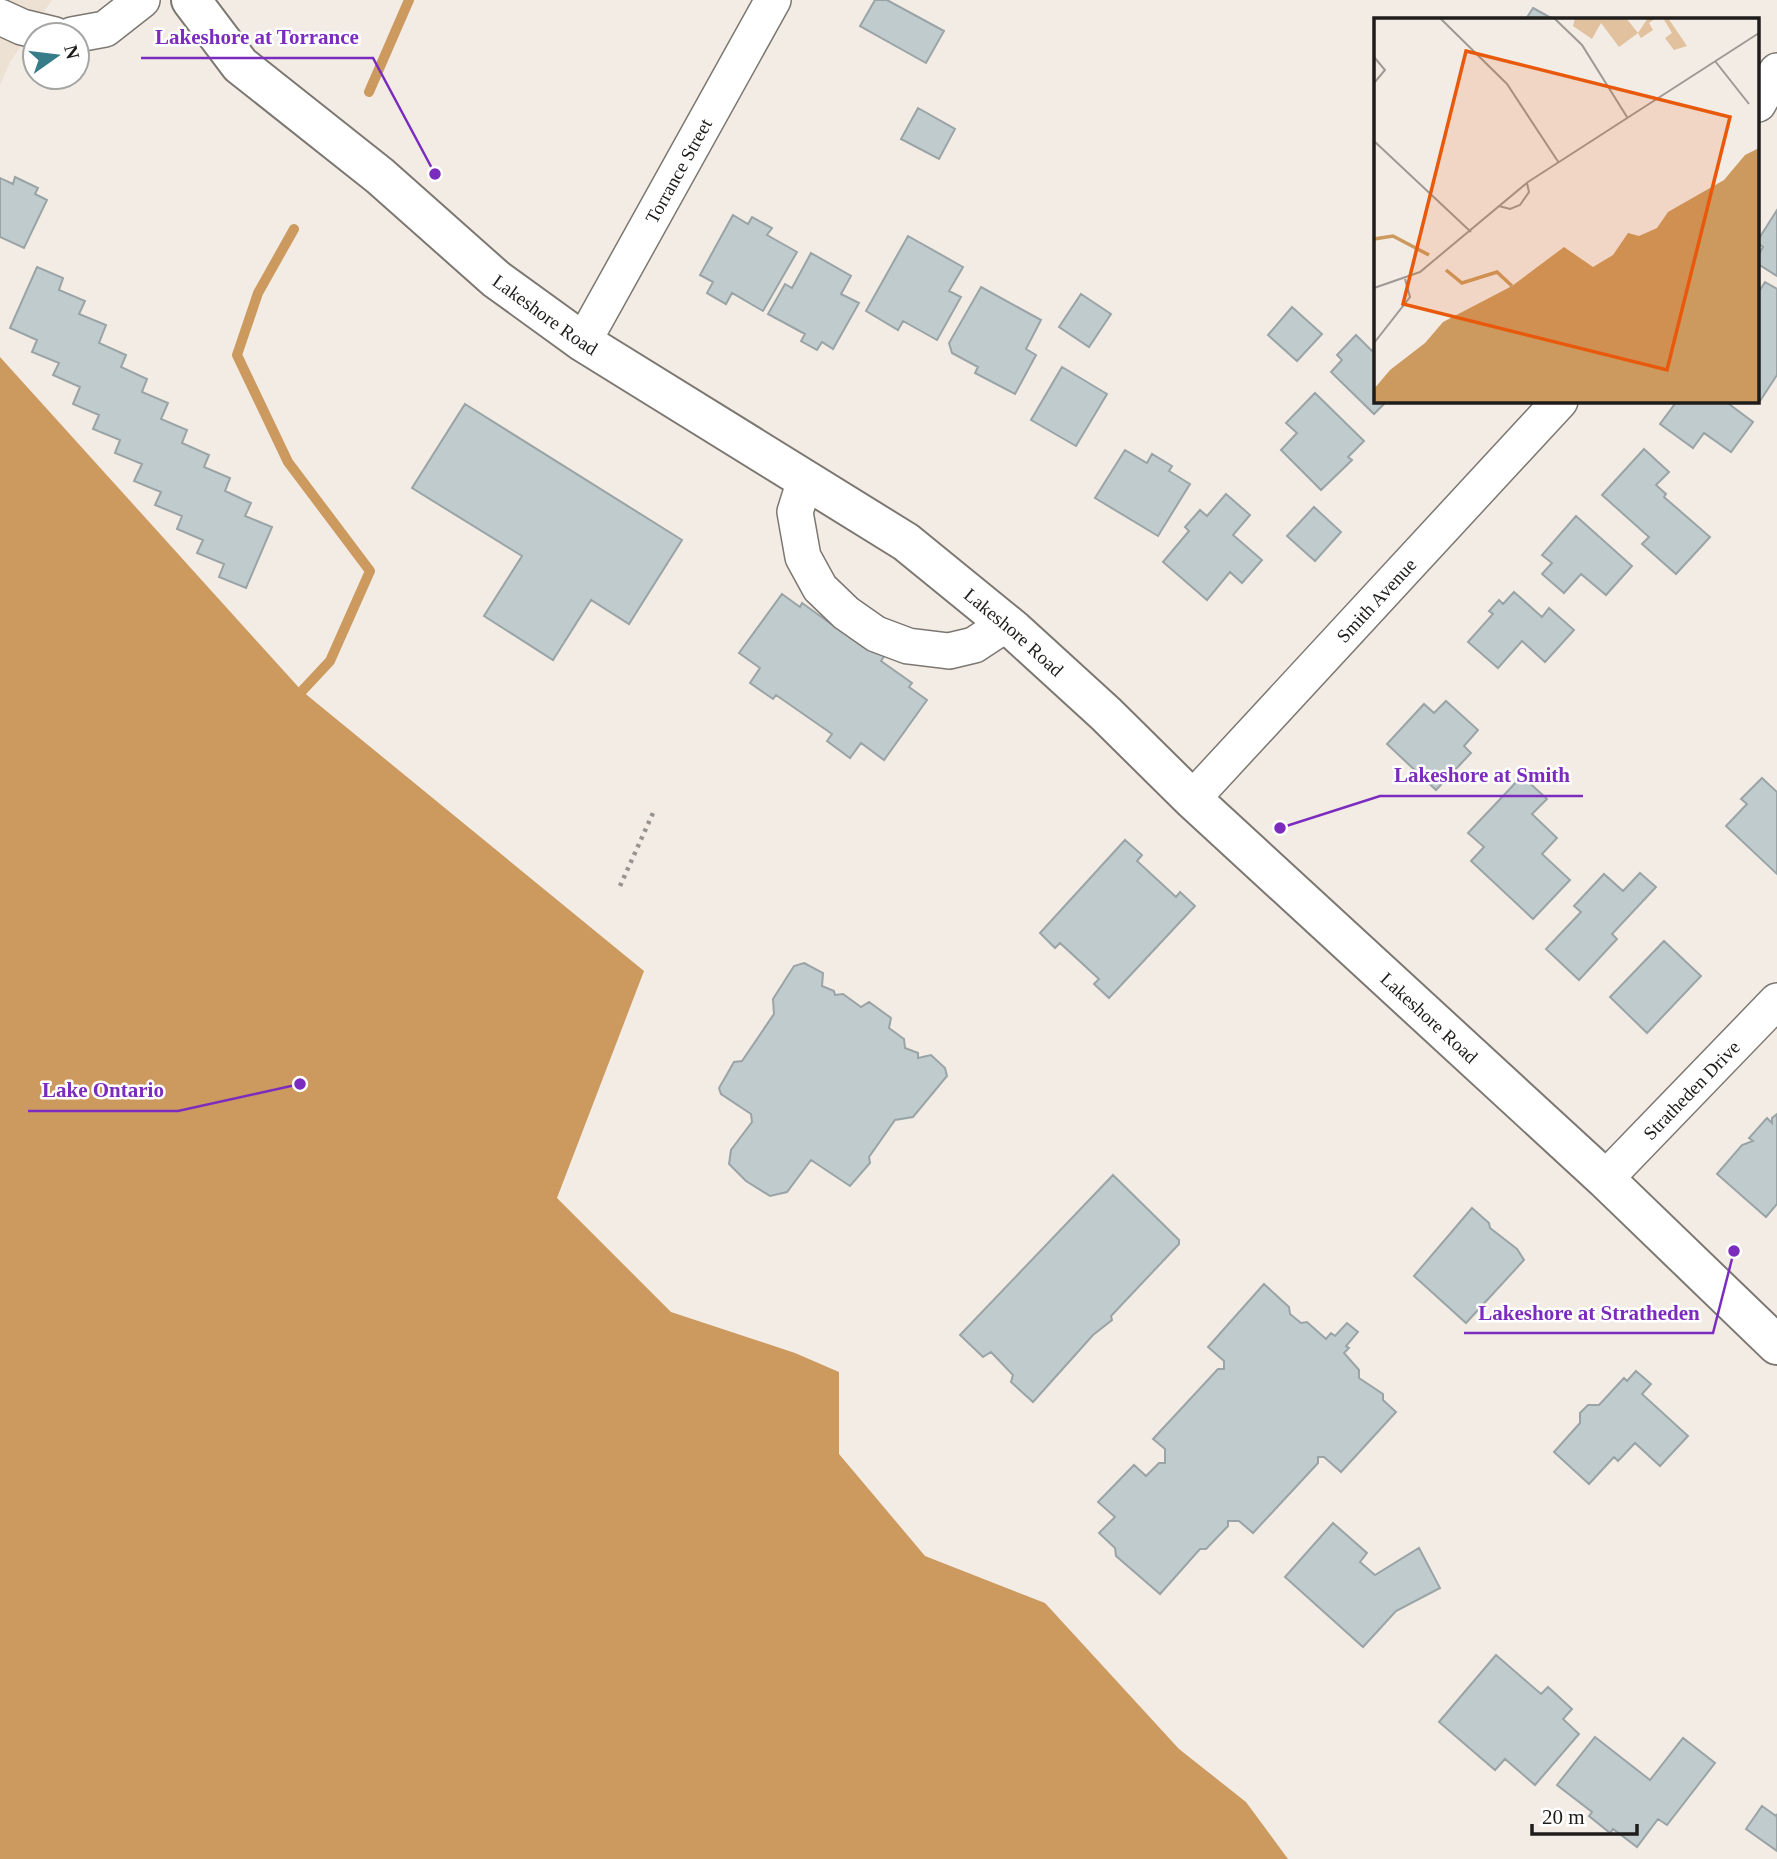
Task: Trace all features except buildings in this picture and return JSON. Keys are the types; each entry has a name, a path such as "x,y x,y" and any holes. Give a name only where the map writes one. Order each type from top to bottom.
{"main road":[{"name":"Lakeshore Road","path":"191,0 240,65 380,176 496,279 583,342 906,542 1006,624 1106,713 1192,799 1605,1179 1777,1345"}],"street":[{"path":"91,32 105,29 142,0"},
{"name":"Torrance Street","path":"583,342 773,0"},
{"path":"0,18 21,27"},
{"path":"1760,101 1777,71"},
{"name":"Smith Avenue","path":"1192,799 1559,402"},
{"path":"805,480 795,512 803,557 820,588 846,613 876,634 908,646 949,651 974,645 1006,624"},
{"name":"Stratheden Drive","path":"1605,1179 1777,1001"}],"path":[{"path":"620,886 653,813"}],"shaded area":[{"path":"0,0 52,0 38,21 21,21 21,46 0,85"},
{"path":"0,357 302,691 644,971 557,1198 671,1312 795,1353 839,1372 839,1454 925,1556 1045,1603 1179,1749 1246,1802 1288,1859 0,1859"}],"waterway":[{"path":"369,92 409,0"},
{"path":"294,229 258,293 237,355 288,462 370,571 330,661 302,691"}],"place":[{"name":"Lakeshore at Torrance","path":"435,174"},
{"name":"Lakeshore at Smith","path":"1280,828"},
{"name":"Lake Ontario","path":"300,1084"},
{"name":"Lakeshore at Stratheden","path":"1734,1251"}]}
